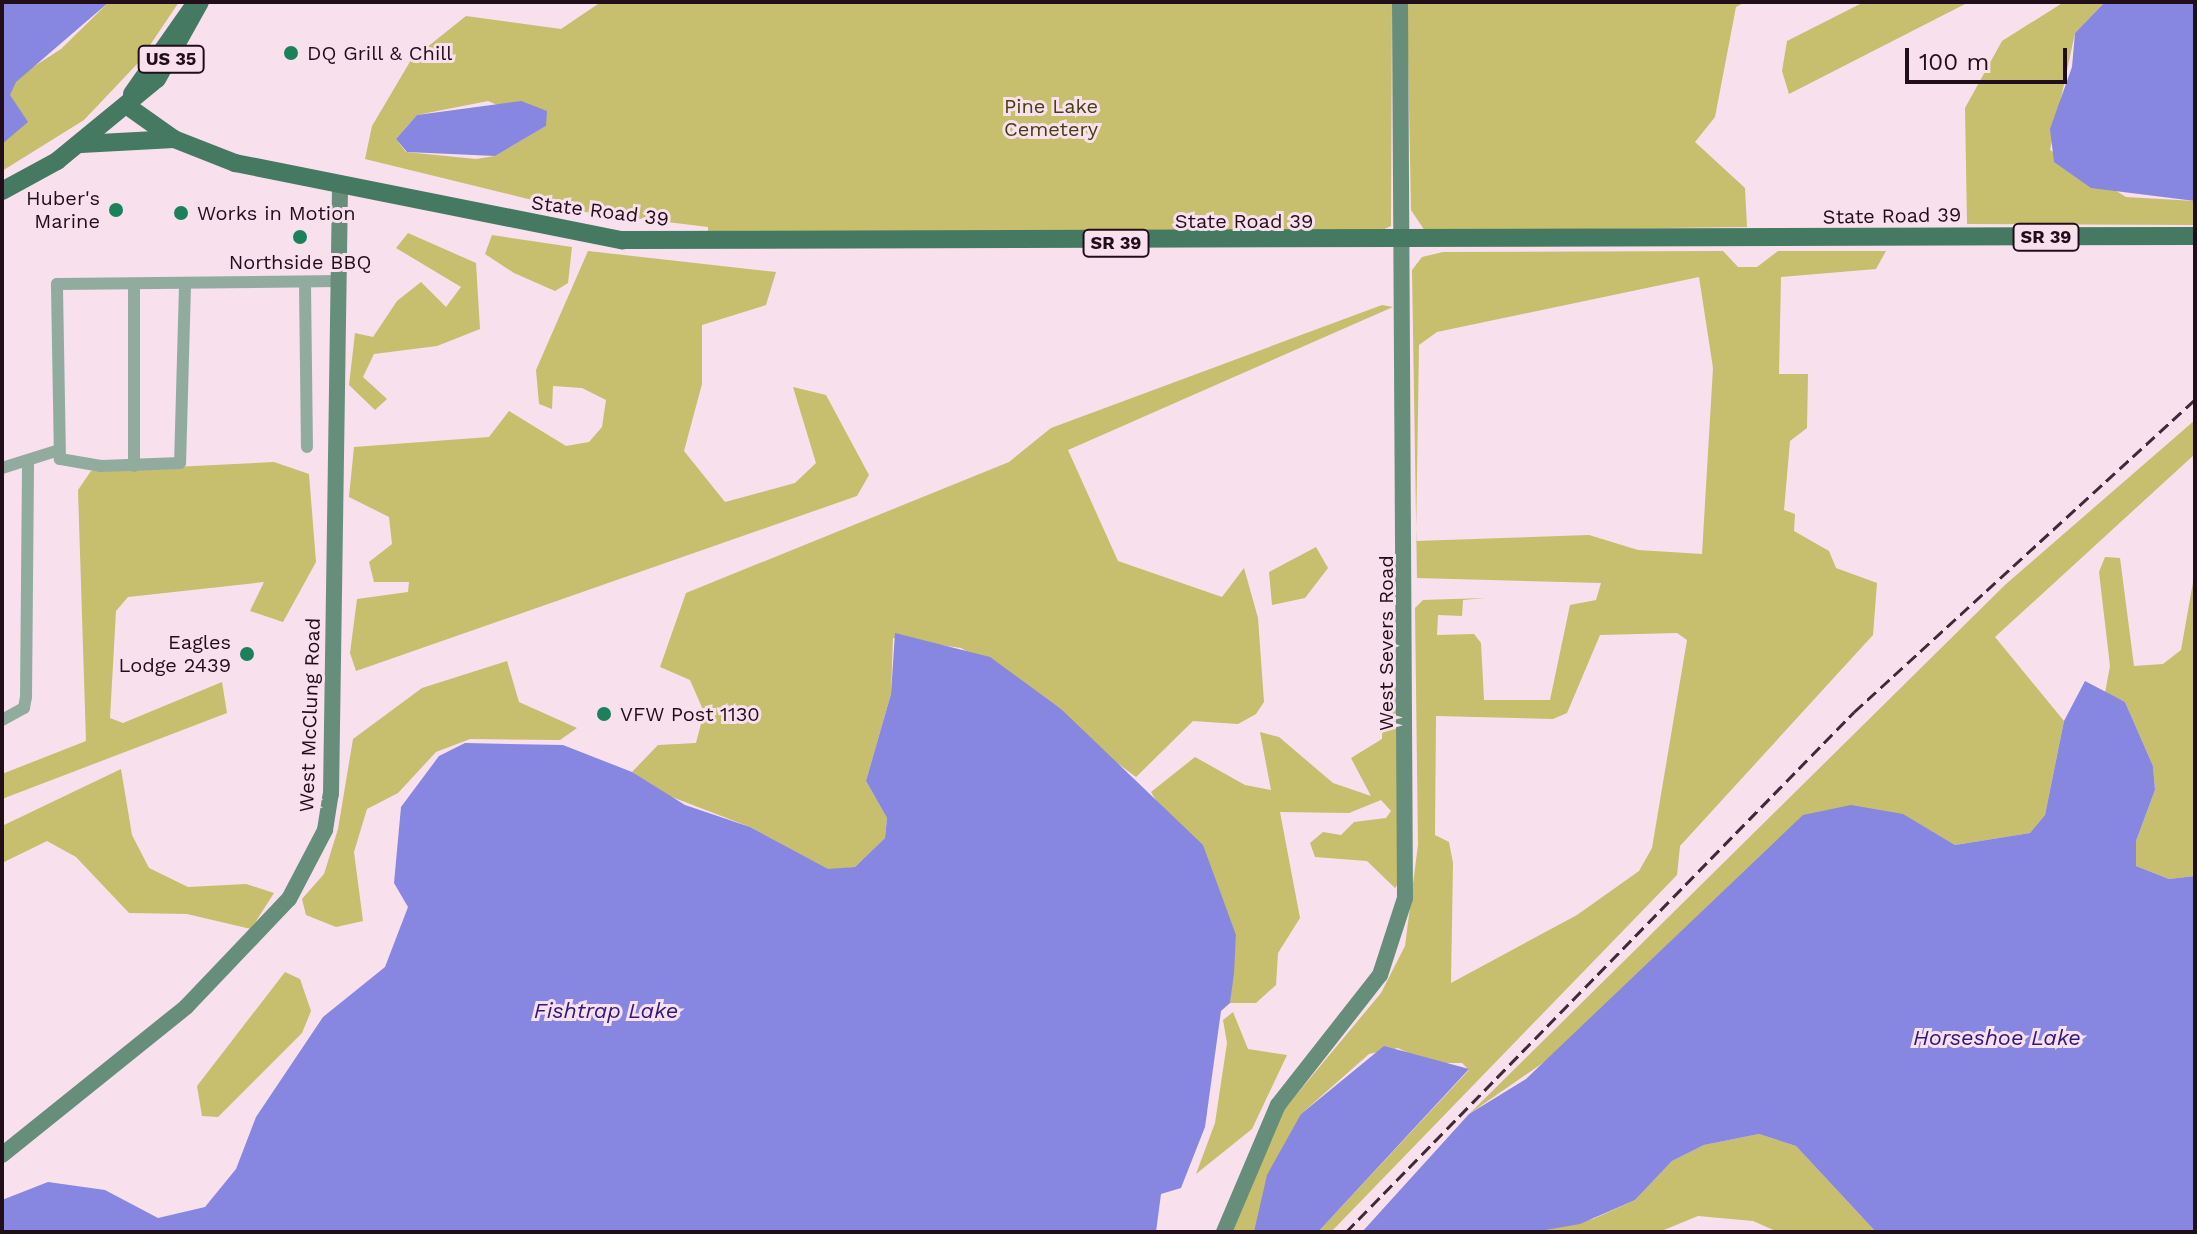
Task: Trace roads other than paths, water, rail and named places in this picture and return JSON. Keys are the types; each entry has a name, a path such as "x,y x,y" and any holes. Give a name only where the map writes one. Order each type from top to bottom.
{"main road":[{"name":"US 35","path":"2,191 80,144 126,105 199,2"},
{"name":"State Road 39","path":"126,105 174,139 235,163 549,229 663,242 1404,242 2195,236"},
{"path":"80,144 174,139"}],"street":[{"name":"West Severs Road","path":"1224,1232 1278,1105 1380,975 1405,898 1404,242 1400,2"},
{"name":"West McClung Road","path":"2,1155 164,1028 289,899 315,855 331,794 340,185"},
{"path":"185,286 183,455 172,467 66,463 56,451 57,284 305,286 340,281"},
{"path":"134,285 134,466"},
{"path":"305,286 307,447"},
{"path":"2,468 56,451"},
{"path":"2,720 24,708 26,697 28,460"}],"water":[{"path":"2,2 109,2 16,82 10,95 28,122 2,144"},
{"path":"2105,2 2195,2 2195,201 2091,188 2054,162 2050,129 2072,67 2075,33"},
{"path":"521,101 547,111 546,126 495,156 407,152 396,139 417,115"},
{"name":"Fishtrap Lake","path":"895,633 990,657 1061,709 1203,845 1236,935 1234,973 1230,1003 1221,1011 1205,1127 1181,1188 1161,1194 1156,1232 2,1232 2,1200 48,1182 105,1190 158,1218 205,1207 236,1169 256,1117 323,1017 385,967 408,907 394,883 401,807 439,756 465,743 563,745 632,772 685,805 750,827 828,869 855,867 885,838 887,818 866,781 891,694"},
{"name":"Horseshoe Lake","path":"2085,681 2125,702 2153,766 2155,790 2136,841 2136,866 2169,879 2195,876 2195,1232 1876,1232 1796,1146 1759,1134 1704,1145 1672,1161 1635,1200 1580,1224 1534,1232 1362,1232 1469,1114 1526,1079 1803,815 1851,805 1903,814 1955,845 2030,833 2045,815 2064,721"},
{"path":"1384,1046 1469,1069 1318,1232 1254,1232 1267,1175 1301,1114"}],"railway":[{"path":"1346,1232 1854,712 2195,400"}],"place":[{"name":"DQ Grill & Chill","path":"291,53"},
{"name":"Huber's Marine","path":"116,210"},
{"name":"Works in Motion","path":"181,213"},
{"name":"Northside BBQ","path":"300,237"},
{"name":"Eagles Lodge 2439","path":"247,654"},
{"name":"VFW Post 1130","path":"604,714"}],"park label":[{"name":"Pine Lake Cemetery","path":"1051,118"}]}
